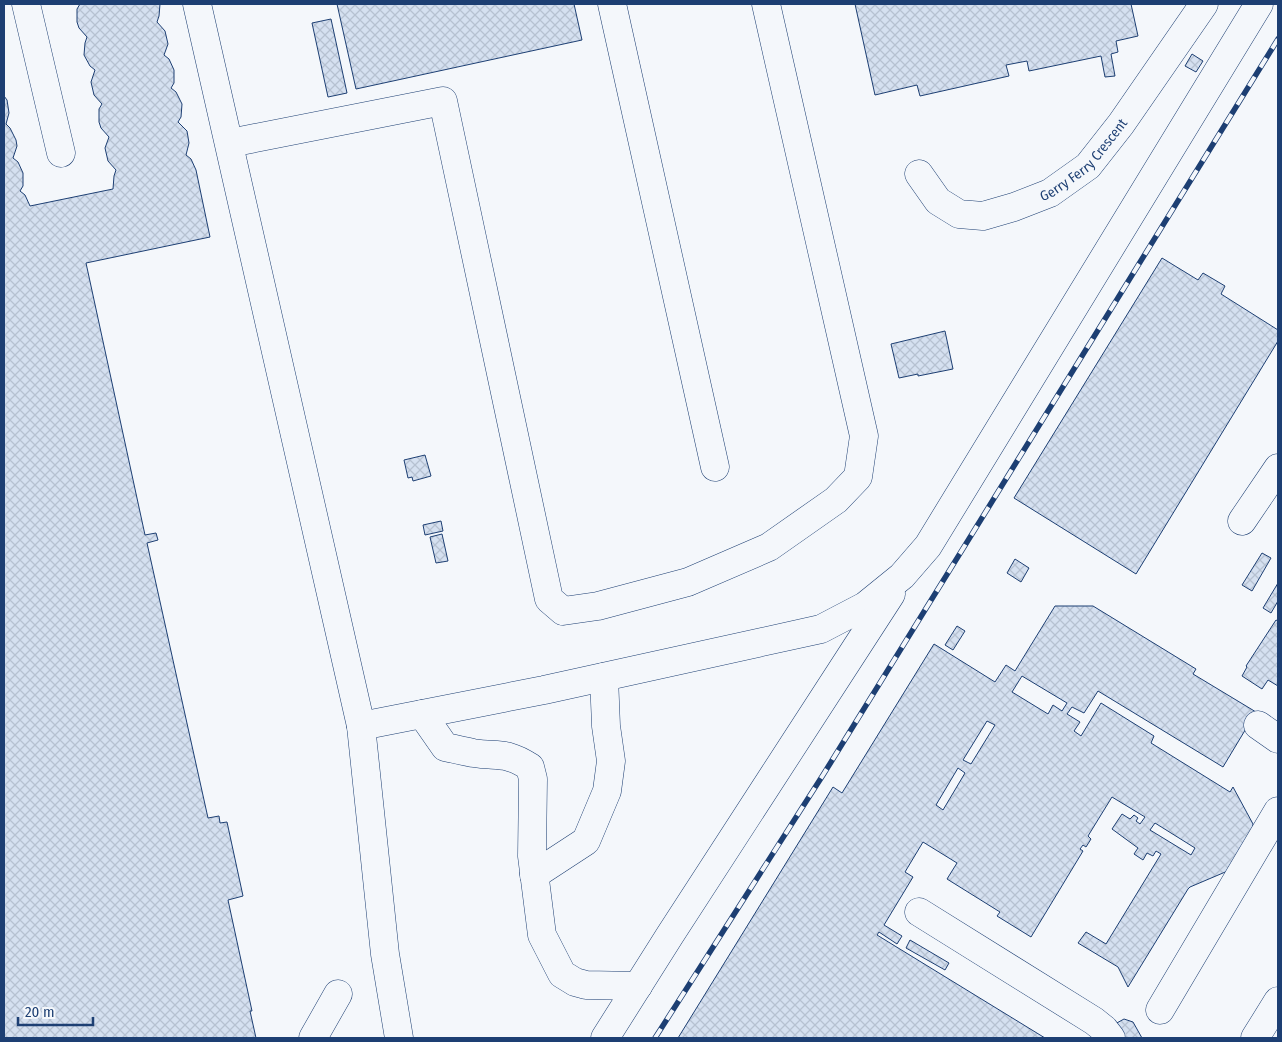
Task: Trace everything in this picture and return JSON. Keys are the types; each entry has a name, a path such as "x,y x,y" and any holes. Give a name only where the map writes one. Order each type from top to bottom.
{"lane":[{"path":"26,4 61,153"},
{"path":"198,4 362,726 385,954 399,1038"},
{"path":"612,4 715,467"},
{"path":"230,144 443,101 549,599 563,611 598,606 688,582 770,547 836,500 858,476 864,436 766,4"},
{"name":"Gerry Ferry Crescent","path":"919,174 938,201 959,214 983,216 1014,207 1050,193 1088,166 1121,124 1204,4"},
{"path":"605,1038 670,934 902,576 928,546 1258,4"},
{"path":"1242,521 1278,468"},
{"path":"362,726 604,677 820,629 865,606 902,576"},
{"path":"534,874 586,841 607,791 611,761 606,726 604,677"},
{"path":"422,714 445,747 473,753 499,754 515,758 530,767 532,779 532,856 542,935 562,974 586,985 638,986"},
{"path":"1160,1010 1278,811"},
{"path":"919,912 1094,1021 1104,1029 1110,1038"},
{"path":"312,1038 338,994"},
{"path":"1255,1038 1277,1007"}],"building":[{"path":"80,4 160,4 157,22 165,31 168,44 164,55 169,59 174,70 174,83 171,88 176,92 182,104 181,117 178,122 187,131 189,143 186,155 191,159 196,170 210,237 86,263 145,535 156,533 158,540 147,543 208,818 219,816 220,823 227,822 243,896 228,900 256,1038 4,1038 4,96 7,100 9,113 6,124 16,140 17,146 13,158 18,162 23,173 23,186 20,191 25,195 30,206 113,189 116,170 108,161 105,148 109,137 101,128 99,122 99,109 102,104 94,95 91,82 95,70 90,66 84,55 87,37 79,28 77,22 77,9"},
{"path":"337,4 574,4 582,40 356,89"},
{"path":"855,4 1131,4 1138,36 1116,41 1118,52 1111,54 1115,76 1105,77 1101,56 1029,71 1027,61 1006,65 1009,76 920,96 917,85 875,95"},
{"path":"331,19 347,93 328,97 312,23"},
{"path":"1192,54 1203,61 1196,72 1185,66"},
{"path":"1162,258 1198,280 1203,273 1225,286 1221,294 1278,330 1278,341 1136,574 1014,498"},
{"path":"945,331 953,369 899,378 891,344"},
{"path":"425,455 431,476 413,481 412,477 408,478 404,460"},
{"path":"441,521 443,531 425,535 423,525"},
{"path":"442,534 448,561 436,563 430,537"},
{"path":"1262,553 1271,558 1252,591 1242,585"},
{"path":"1015,559 1029,568 1021,582 1007,573"},
{"path":"1278,583 1278,601 1271,613 1263,608"},
{"path":"1055,606 1093,606 1196,669 1193,674 1256,712 1223,767 1098,691 1084,713 1072,707 1067,714 1080,722 1074,731 1081,736 1101,703 1154,736 1151,743 1230,792 1233,787 1253,824 1252,831 1230,870 1188,889 1128,987 1118,967 1078,943 1086,932 1106,944 1161,854 1156,851 1153,856 1147,853 1143,860 1134,854 1138,848 1112,829 1122,814 1130,819 1134,815 1138,818 1136,821 1140,824 1145,817 1112,797 1088,836 1091,839 1086,847 1083,845 1080,849 1083,851 1031,937 997,916 1000,912 947,879 957,863 923,842 905,872 913,877 884,925 902,936 897,944 879,932 877,935 1045,1038 678,1038 833,787 842,793 934,644 995,682 1006,665 1015,671","holes":["1022,676 1067,703 1062,711 1053,705 1048,714 1012,692","987,721 995,725 971,764 963,760","958,768 965,773 943,810 936,805","1155,823 1195,848 1191,855 1150,830"]},
{"path":"1276,620 1278,621 1278,686 1268,680 1262,689 1242,676 1246,666"},
{"path":"957,626 965,631 953,650 945,645"},
{"path":"910,940 949,963 945,970 906,948"},
{"path":"1124,1019 1133,1022 1142,1038 1117,1038 1115,1024"}],"railway":[{"path":"655,1038 823,775 1278,39"}]}
